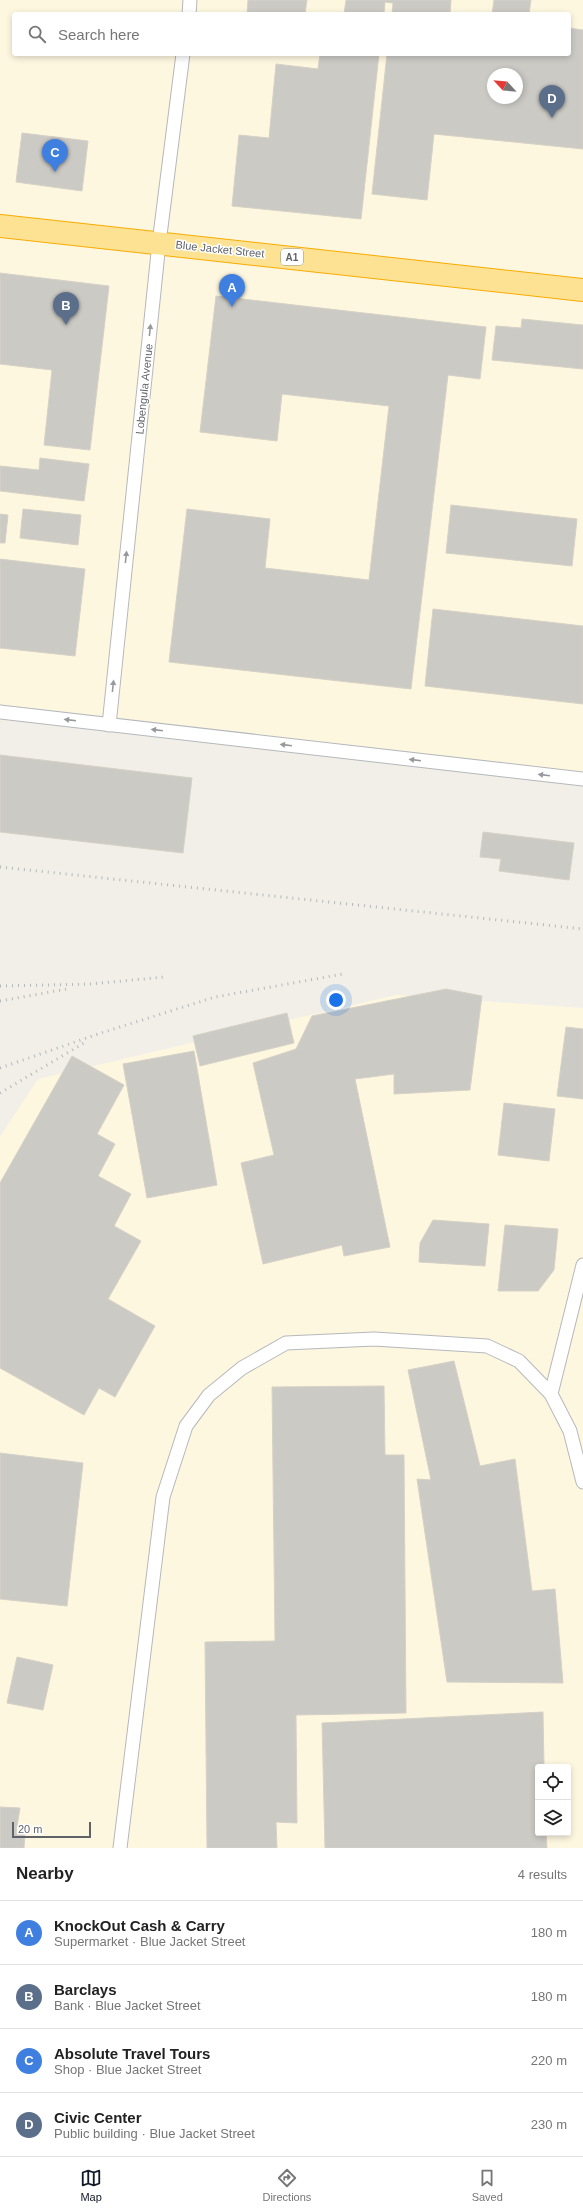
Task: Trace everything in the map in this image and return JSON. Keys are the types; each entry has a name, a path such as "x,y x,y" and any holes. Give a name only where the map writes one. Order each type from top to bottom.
{"highway":[{"name":"Blue Jacket Street","path":"0,226 583,290"}],"lane":[{"path":"189,12 190,0"},
{"name":"Lobengula Avenue","path":"109,725 159,243 183,56"},
{"path":"0,712 583,779"},
{"path":"551,1394 583,1265"},
{"path":"120,1848 163,1497 186,1426 209,1395 242,1368 286,1343 374,1339 487,1346 519,1361 551,1394 570,1431 583,1482"}],"shaded area":[{"path":"0,0 583,0 583,779 0,712"},
{"path":"396,995 583,1008 583,1848 0,1848 0,1137 38,1079"}],"building":[{"path":"248,0 307,0 305,12 247,12"},
{"path":"346,0 451,0 450,12 392,12 393,3 385,2 384,12 344,12"},
{"path":"494,0 531,0 529,12 492,12"},
{"path":"571,28 583,30 583,149 434,134 427,200 372,194 387,56 571,56"},
{"path":"320,56 379,56 361,219 232,206 239,135 269,138 276,64 318,69"},
{"path":"22,133 88,141 82,191 16,182"},
{"path":"0,273 109,286 90,450 44,445 52,370 0,364"},
{"path":"216,296 486,327 480,379 448,375 411,689 169,662 187,509 270,519 265,568 369,580 389,406 282,394 277,441 200,432"},
{"path":"522,319 583,325 583,369 492,360 496,326 521,328"},
{"path":"40,458 89,464 84,501 0,491 0,466 39,470"},
{"path":"451,505 577,519 572,566 446,553"},
{"path":"23,509 81,515 78,545 20,538"},
{"path":"0,514 8,515 5,543 0,543"},
{"path":"0,559 85,569 75,656 0,648"},
{"path":"433,609 583,626 583,704 425,686"},
{"path":"0,755 192,778 183,853 0,832"},
{"path":"483,832 574,843 569,880 499,871 501,859 480,857"},
{"path":"446,989 482,996 470,1090 394,1094 394,1074 355,1079 390,1247 344,1256 342,1245 263,1264 241,1163 274,1155 253,1063 296,1049 312,1016"},
{"path":"287,1013 294,1043 200,1066 193,1036"},
{"path":"566,1027 583,1029 583,1099 557,1096"},
{"path":"194,1051 217,1185 147,1198 123,1064"},
{"path":"72,1056 124,1085 97,1134 115,1144 98,1176 131,1194 114,1226 141,1241 108,1299 155,1326 115,1397 99,1388 84,1415 0,1368 0,1183"},
{"path":"504,1103 555,1109 549,1161 498,1155"},
{"path":"433,1220 489,1224 485,1266 419,1262 420,1243"},
{"path":"505,1225 558,1229 554,1270 538,1291 498,1291"},
{"path":"454,1361 480,1466 515,1459 532,1591 555,1589 563,1683 447,1682 417,1479 431,1480 408,1370"},
{"path":"384,1386 385,1455 404,1455 406,1713 296,1715 297,1823 276,1822 277,1848 207,1848 205,1642 275,1641 272,1387"},
{"path":"0,1453 83,1463 67,1606 0,1599"},
{"path":"17,1657 53,1665 43,1710 7,1703"},
{"path":"543,1712 544,1764 535,1764 535,1836 546,1836 547,1848 325,1848 322,1723"},
{"path":"0,1807 20,1808 16,1833 25,1834 24,1848 0,1848"}],"railway":[{"path":"0,867 583,929"},
{"path":"0,1068 101,1033 215,997 343,974"},
{"path":"0,986 90,984 165,977"},
{"path":"0,1001 67,989"},
{"path":"0,1093 84,1043"}],"place":[{"name":"Civic Center","path":"552,118"},
{"name":"Absolute Travel Tours","path":"55,172"},
{"name":"KnockOut Cash & Carry","path":"232,307"},
{"name":"Barclays","path":"66,325"}]}
